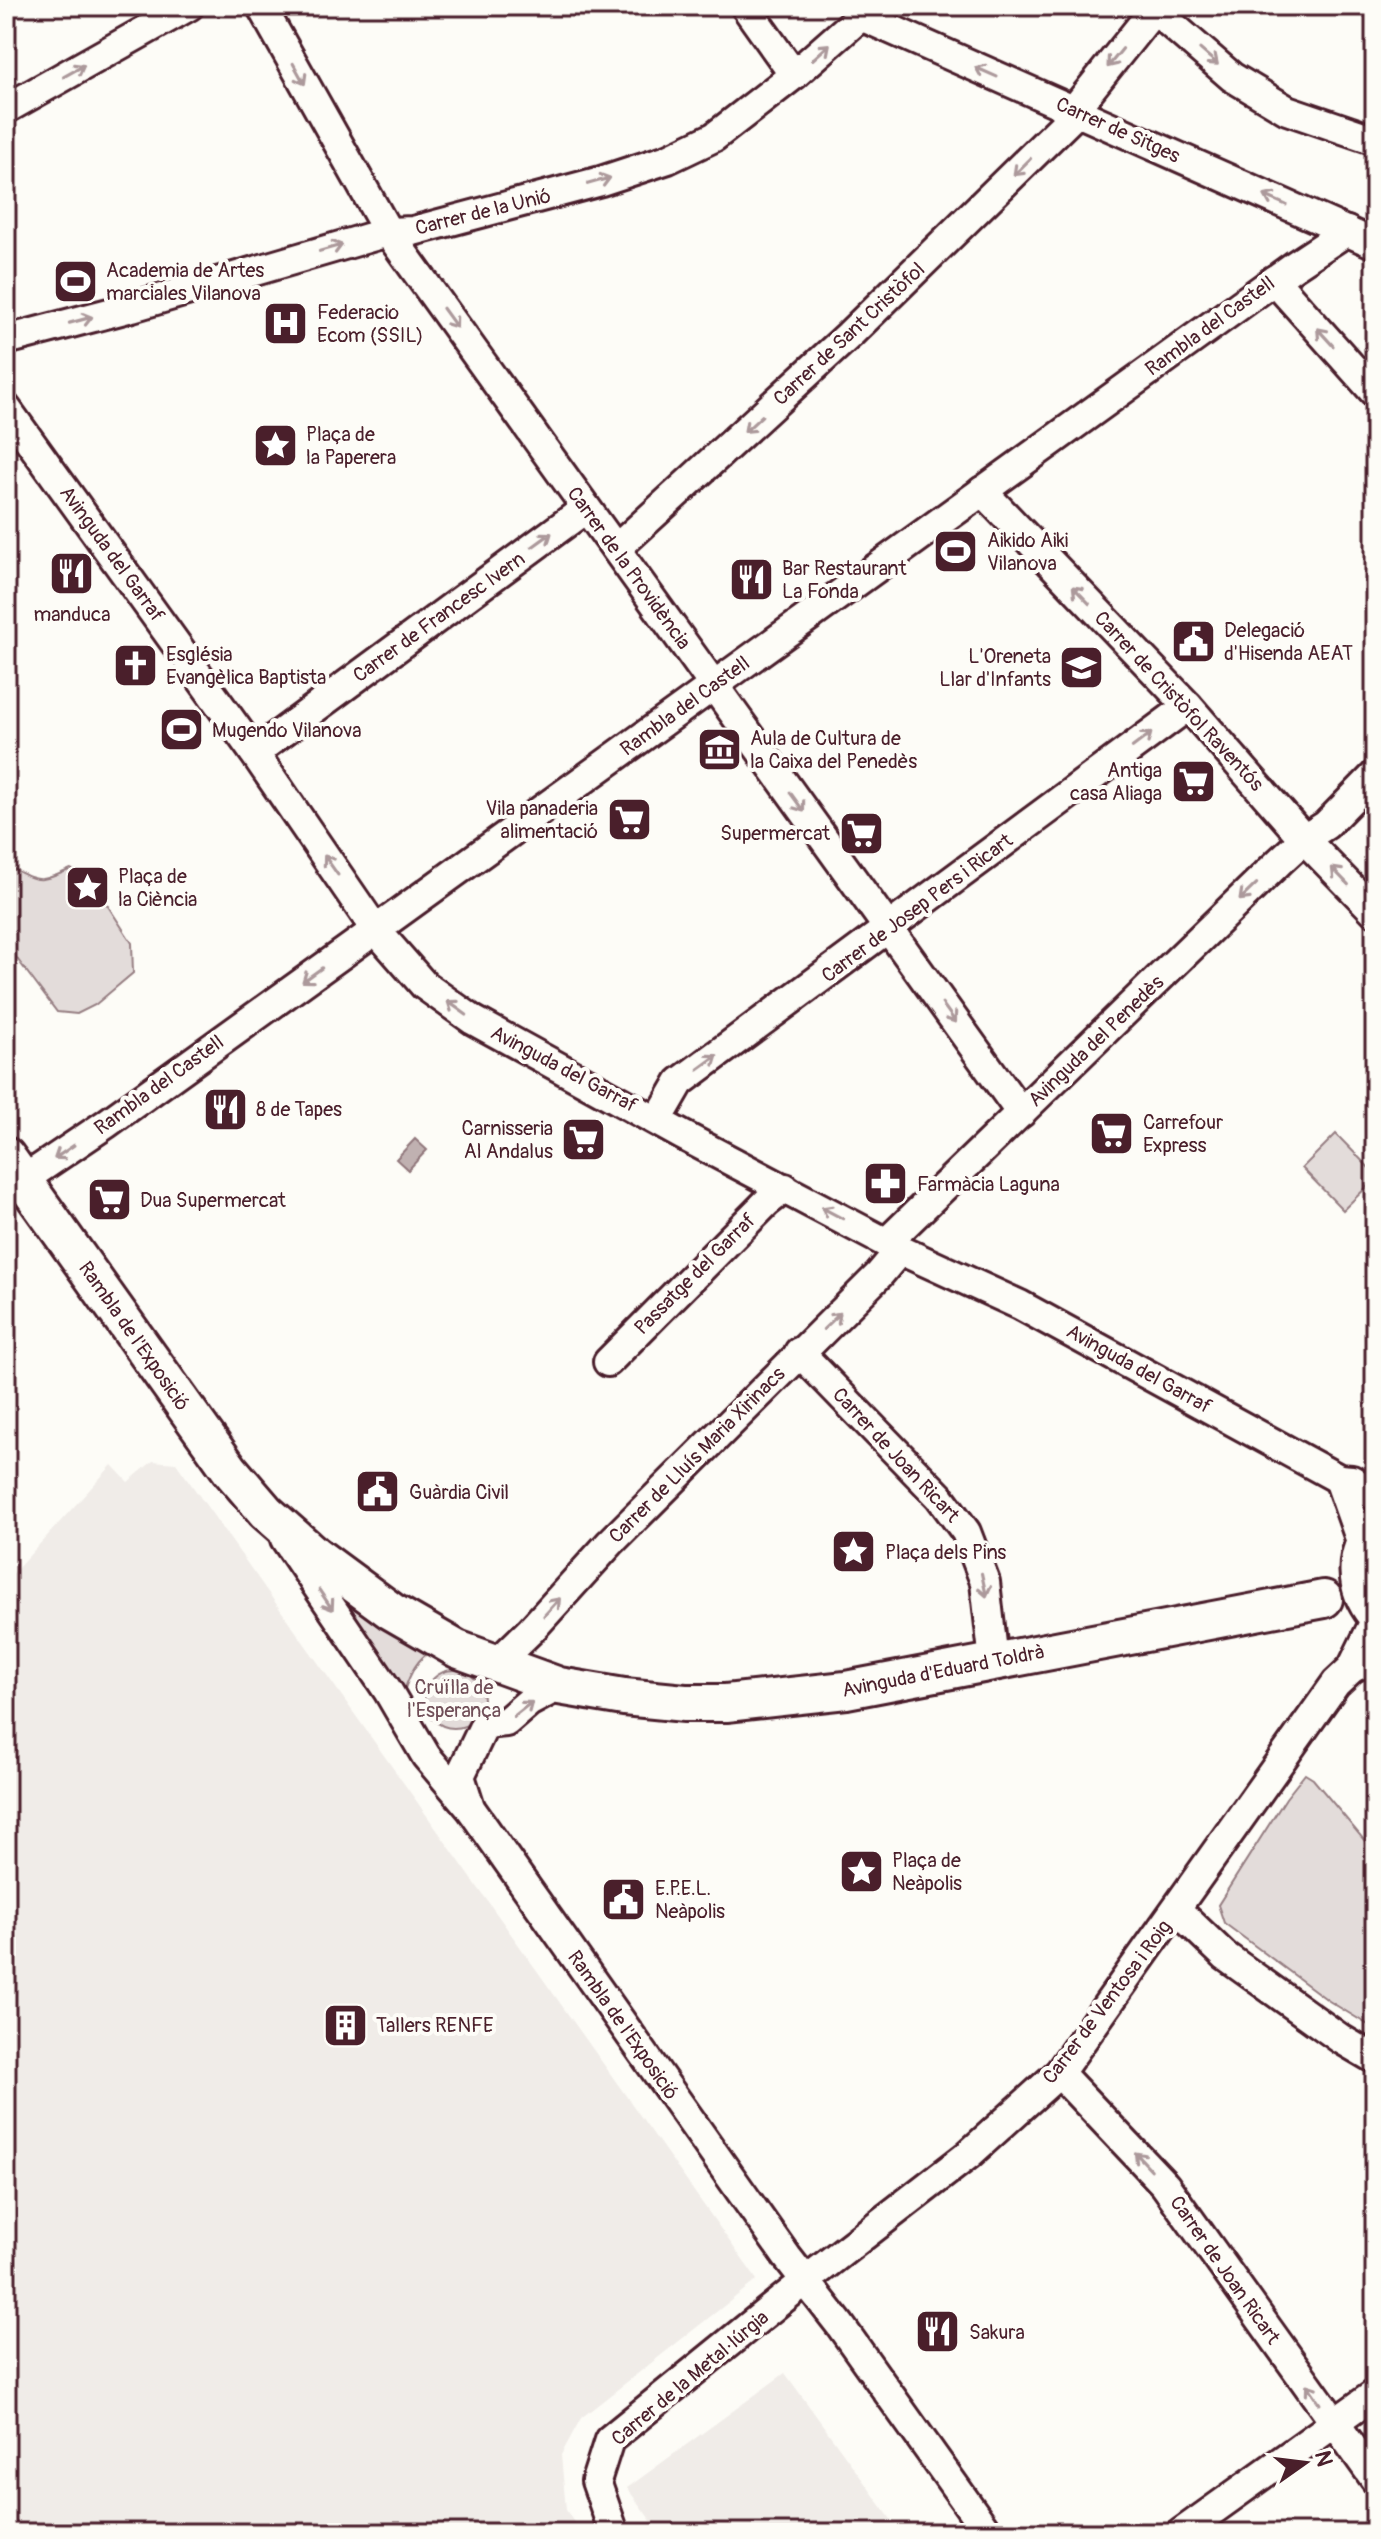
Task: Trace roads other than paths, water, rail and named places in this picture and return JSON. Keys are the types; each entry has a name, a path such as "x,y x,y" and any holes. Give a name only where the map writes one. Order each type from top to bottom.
{"street":[{"path":"6,109 189,6"},
{"name":"Carrer de la Providència","path":"261,6 388,232 1021,1113"},
{"path":"745,6 794,75"},
{"path":"1154,7 1232,77 1287,110 1375,140"},
{"name":"Carrer de Sant Cristòfol","path":"616,549 849,335 1077,112 1081,101 1154,7"},
{"name":"Carrer de la Unió","path":"6,340 132,307 388,232 413,231 601,181 668,159 714,137 794,75 864,11"},
{"name":"Carrer de Sitges","path":"864,11 1077,112 1375,244"},
{"name":"Rambla del Castell","path":"15,1168 106,1124 1274,280 1347,231"},
{"path":"1274,280 1375,393"},
{"name":"Avinguda del Garraf","path":"6,408 253,751 375,929 424,985 473,1020 682,1135 894,1246 1020,1305 1339,1479 1352,1480 1375,1496"},
{"name":"Carrer de Cristòfol Raventós","path":"982,491 1188,706 1304,839 1375,912"},
{"name":"Carrer de Francesc Ivern","path":"253,751 585,509"},
{"name":"Carrer de Josep Pers i Ricart","path":"658,1120 680,1082 1188,706"},
{"name":"Avinguda del Penedès","path":"894,1246 1021,1113 1304,839 1326,825 1375,775"},
{"name":"Rambla de l'Exposició","path":"15,1168 230,1470 266,1512 388,1691 426,1756 471,1809 805,2281 840,2325 988,2533"},
{"name":"Passatge del Garraf","path":"608,1362 767,1202 785,1188"},
{"name":"Carrer de Lluís Maria Xirinacs","path":"497,1663 610,1543 879,1275 894,1246"},
{"name":"Carrer de Joan Ricart","path":"799,1352 940,1497 966,1532 985,1582 994,1662"},
{"path":"1339,1479 1365,1546 1358,1578 1372,1613"},
{"name":"Rambla de l'Exposició","path":"266,1512 315,1555 391,1611 457,1649 497,1663"},
{"path":"1324,1599 1365,1546"},
{"name":"Avinguda d'Eduard Toldrà","path":"497,1663 559,1686 624,1697 685,1703 726,1703 846,1690 1324,1599 1372,1613"},
{"name":"Carrer de Ventosa i Roig","path":"805,2281 968,2155 1059,2073 1336,1683 1363,1663 1372,1613"},
{"path":"471,1809 460,1776 485,1724 506,1722 529,1702 559,1686"},
{"path":"1177,1910 1225,1956 1373,2059"},
{"name":"Carrer de Joan Ricart","path":"1059,2073 1165,2185 1375,2479"},
{"name":"Carrer de la Metal·lúrgia","path":"614,2533 596,2481 609,2440 805,2281"},
{"path":"1181,2533 1375,2394"}],"place":[{"name":"Academia de Artes marciales Vilanova","path":"75,281"},
{"name":"Federacio Ecom (SSIL)","path":"286,323"},
{"name":"Plaça de la Paperera","path":"275,446"},
{"name":"Aikido Aiki Vilanova","path":"956,551"},
{"name":"manduca","path":"72,574"},
{"name":"Bar Restaurant La Fonda","path":"751,579"},
{"name":"Delegació d'Hisenda AEAT","path":"1193,642"},
{"name":"Església Evangèlica Baptista","path":"135,666"},
{"name":"L'Oreneta Llar d'Infants","path":"1082,667"},
{"name":"Mugendo Vilanova","path":"181,730"},
{"name":"Aula de Cultura de la Caixa del Penedès","path":"719,750"},
{"name":"Antiga casa Aliaga","path":"1193,782"},
{"name":"Vila panaderia alimentació","path":"629,820"},
{"name":"Supermercat","path":"861,833"},
{"name":"Plaça de la Ciència","path":"87,888"},
{"name":"8 de Tapes","path":"225,1109"},
{"name":"Carrefour Express","path":"1112,1133"},
{"name":"Carnisseria Al Andalus","path":"584,1140"},
{"name":"Farmàcia Laguna","path":"886,1184"},
{"name":"Dua Supermercat","path":"109,1200"},
{"name":"Guàrdia Civil","path":"378,1492"},
{"name":"Plaça dels Pins","path":"854,1552"},
{"name":"Plaça de Neàpolis","path":"861,1871"},
{"name":"E.P.E.L. Neàpolis","path":"624,1899"},
{"name":"Tallers RENFE","path":"345,2025"},
{"name":"Sakura","path":"938,2332"}],"park label":[{"name":"Cruïlla de l'Esperança","path":"454,1698"}]}
